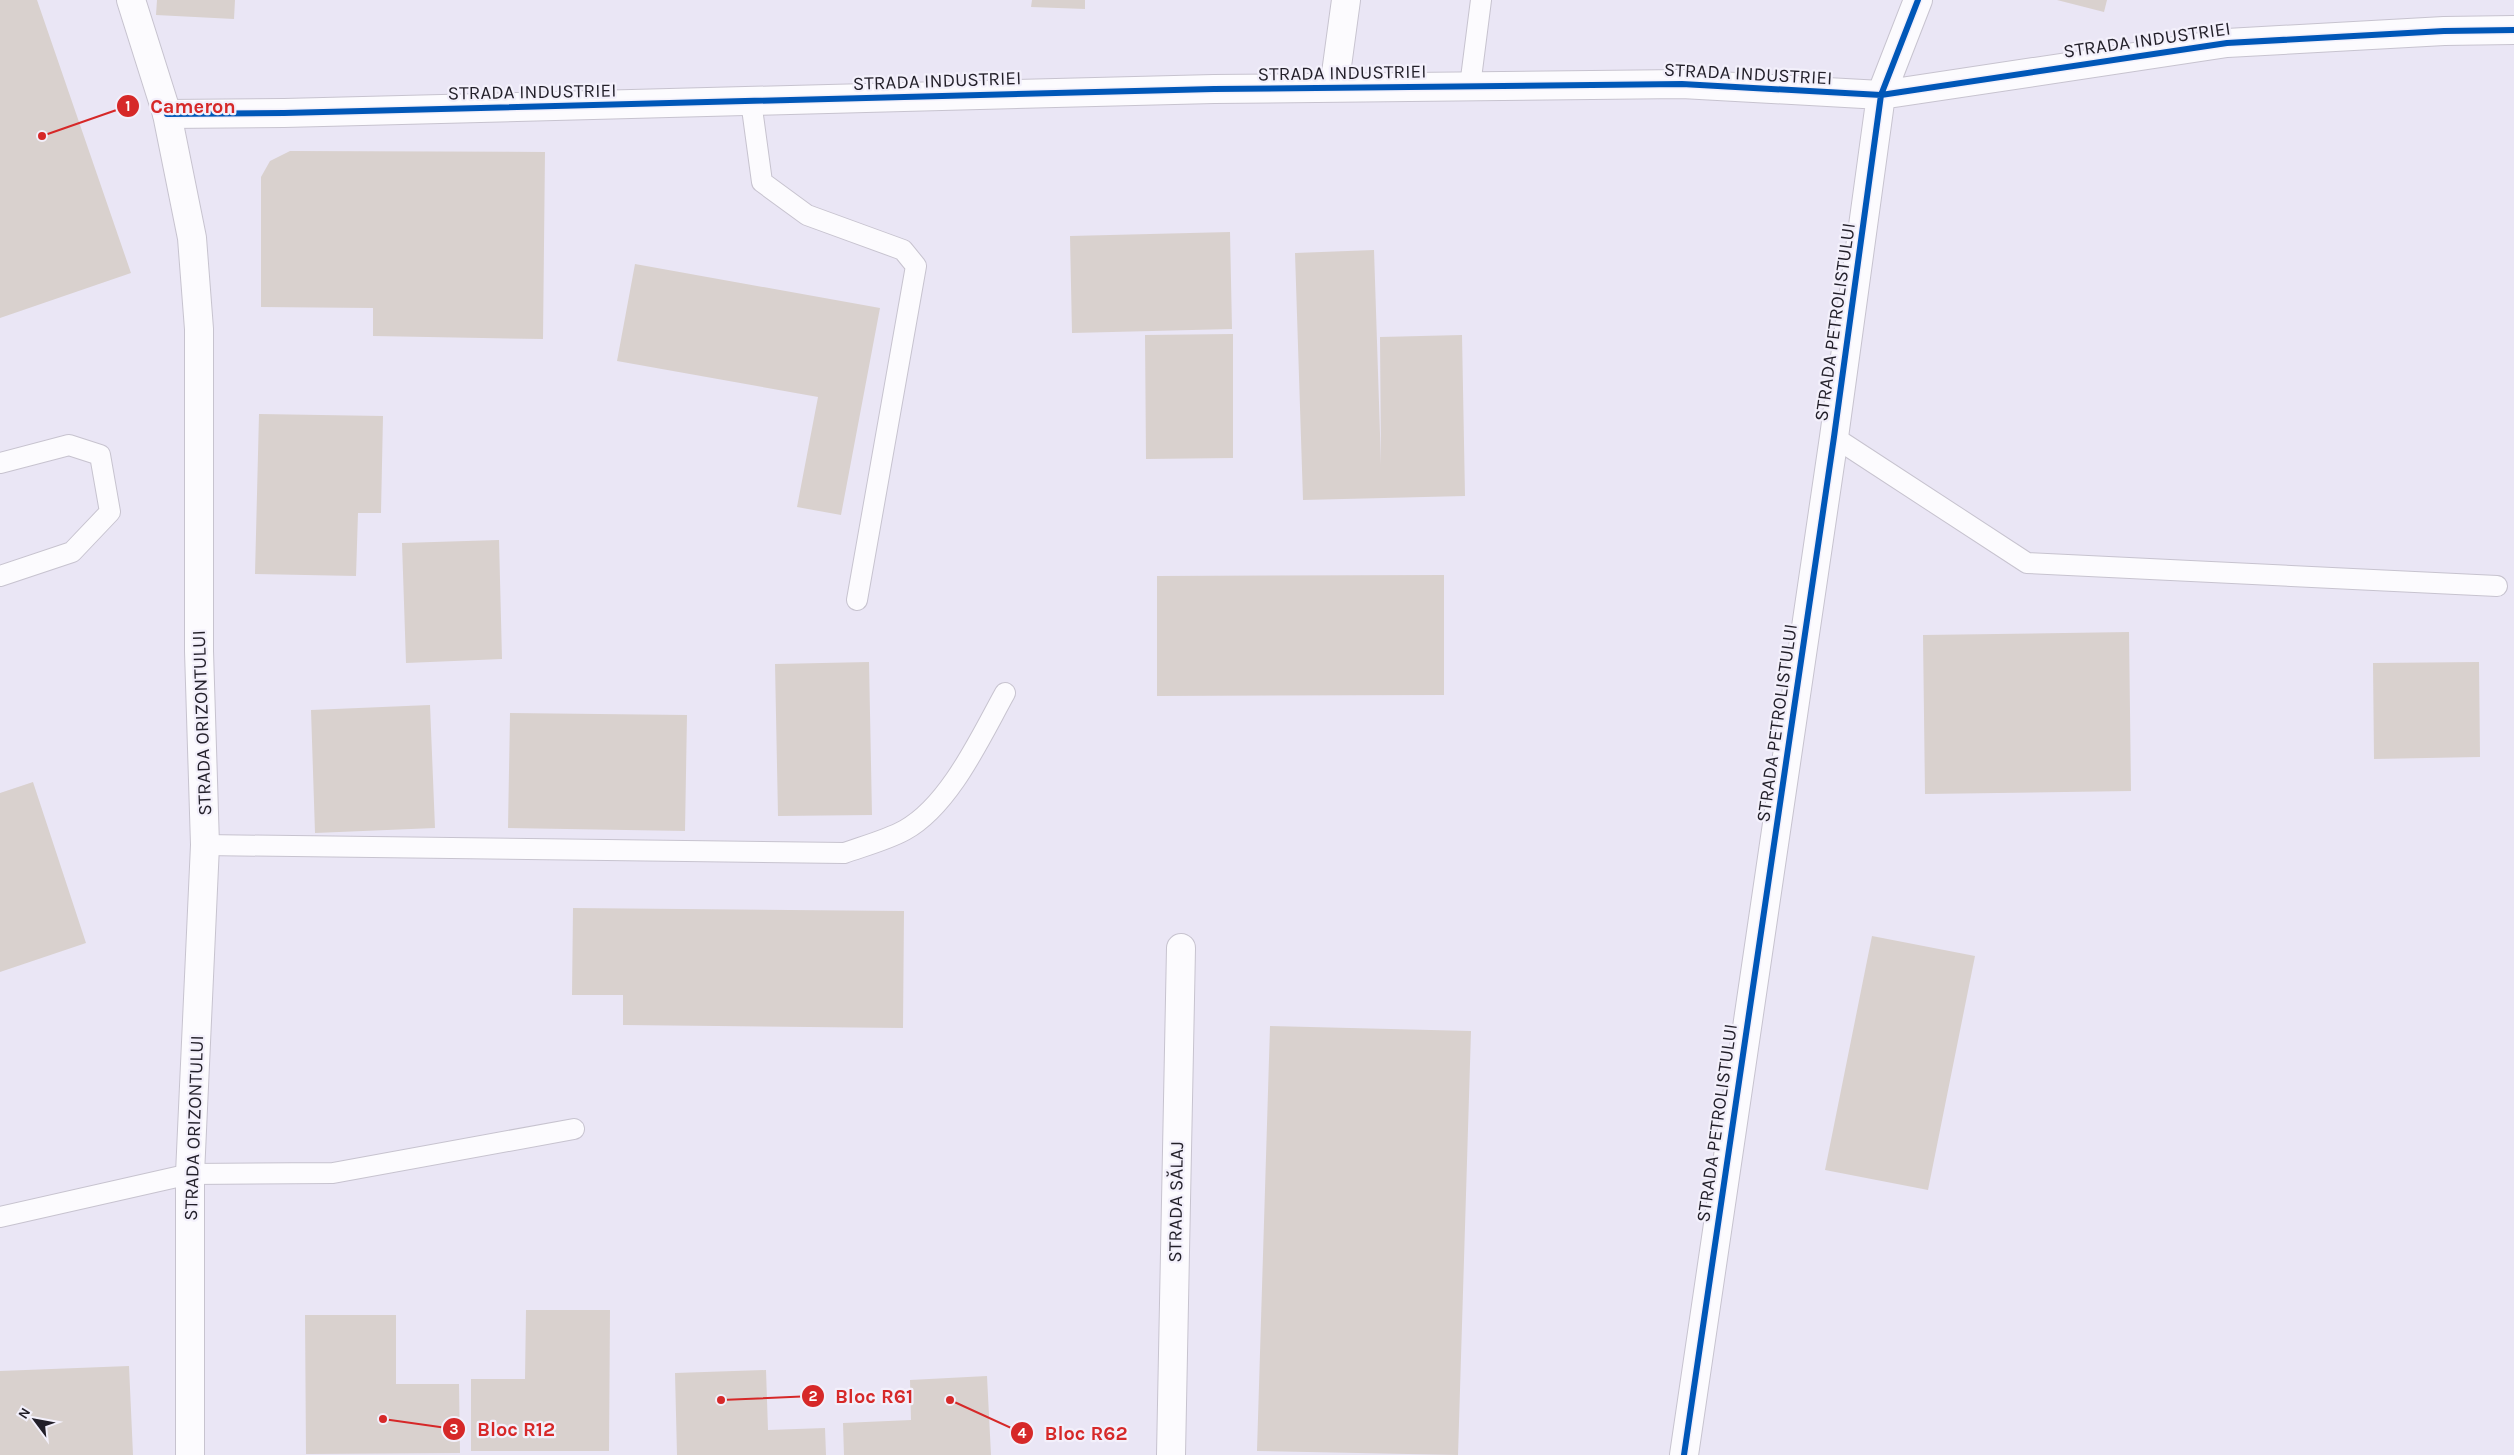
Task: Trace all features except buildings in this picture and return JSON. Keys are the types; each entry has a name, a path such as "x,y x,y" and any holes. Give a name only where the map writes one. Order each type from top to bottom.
{"street":[{"name":"STRADA ORIZONTULUI","path":"131,0 167,114 192,238 200,329 199,651 205,845 190,1174 190,1455"},
{"name":"STRADA INDUSTRIEI","path":"1334,88 1346,0"},
{"name":"STRADA PETROLISTULUI","path":"1684,1455 1834,437 1881,95 1918,0"},
{"name":"STRADA INDUSTRIEI","path":"167,114 284,113 1470,86 1682,84 1881,95 2227,43 2444,31 2514,30"},
{"name":"STRADA SĂLAJ","path":"1171,1455 1181,948"}],"lane":[{"path":"1470,86 1481,0"},
{"path":"750,101 762,182 807,214 903,250 916,266 857,600"},
{"path":"1834,437 2027,562 2497,586"},
{"path":"0,463 69,445 100,455 110,512 72,552 0,576"},
{"path":"205,845 844,853 906,830 944,798 1005,693"},
{"path":"0,1217 190,1174 333,1173 574,1129"}],"cycle path":[{"path":"1684,1455 1834,437 1881,95 1918,0"},
{"path":"167,114 284,113 1214,89 1682,84 1881,95 2227,43 2444,31 2514,30"}],"place":[{"name":"Cameron","path":"42,136"},
{"name":"Bloc R61","path":"721,1400"},
{"name":"Bloc R62","path":"950,1400"},
{"name":"Bloc R12","path":"383,1419"}]}
